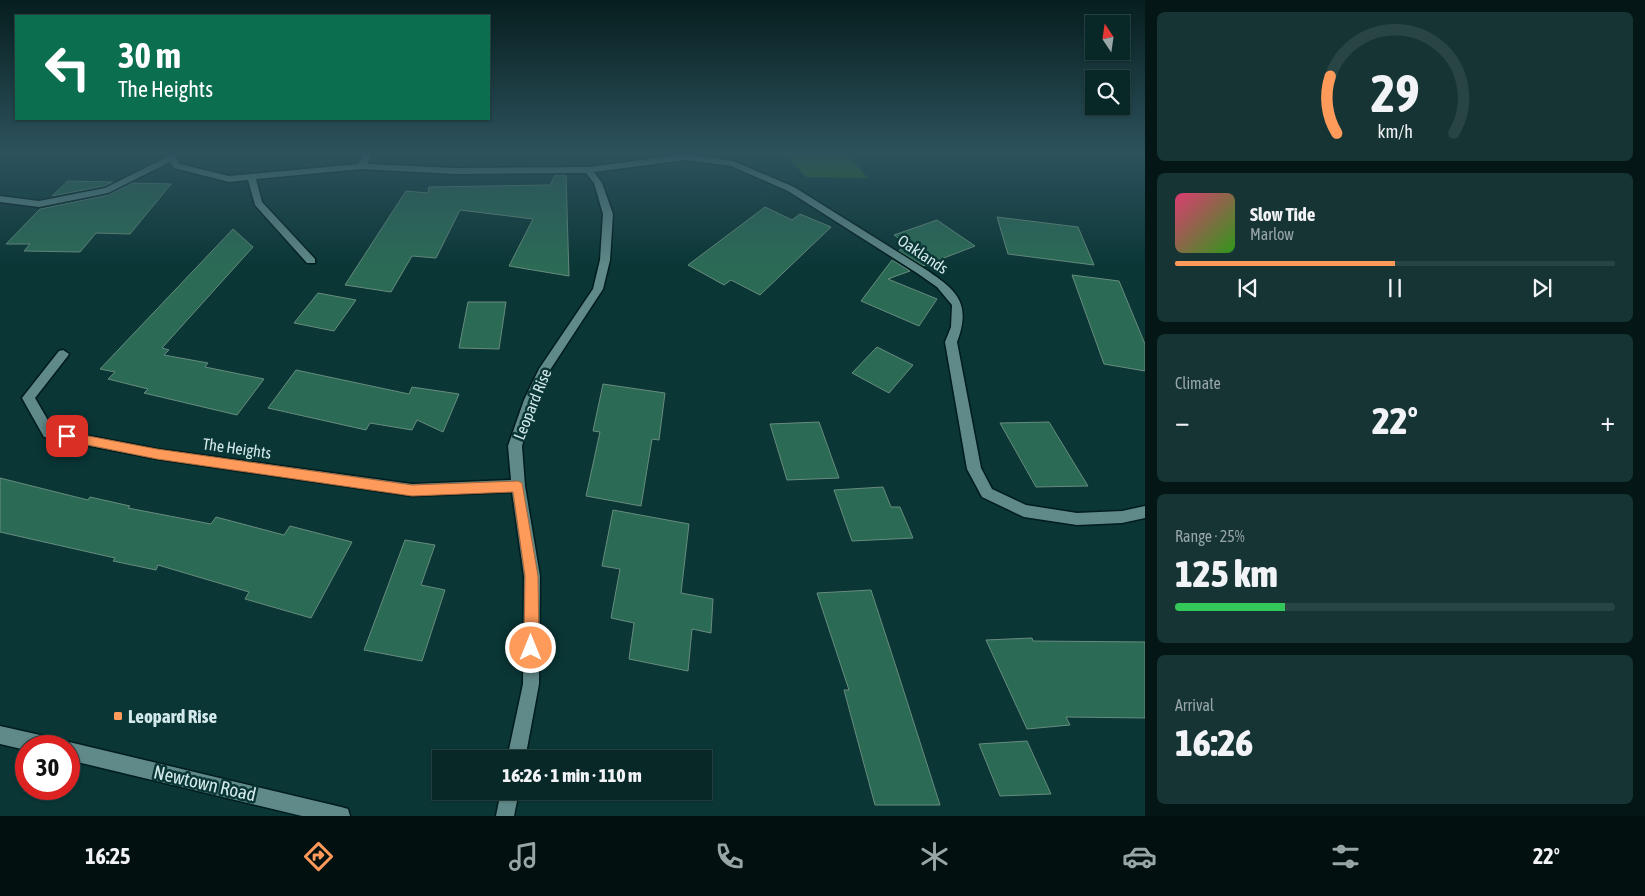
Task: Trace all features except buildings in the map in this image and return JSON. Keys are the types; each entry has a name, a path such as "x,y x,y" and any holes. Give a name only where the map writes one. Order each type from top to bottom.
{"street":[{"path":"0,199 39,204 98,192"},
{"path":"255,192 258,203 311,261"},
{"name":"Leopard Rise","path":"518,750 531,684 532,576 518,486 515,446 530,400 543,372 598,289 605,260 608,214 602,192"},
{"name":"Oaklands","path":"794,192 921,271 941,285 957,304 956,326 951,342 974,468 987,493 1024,511 1077,519 1122,517 1145,512"},
{"name":"The Heights","path":"63,354 28,398 49,433 157,454 412,490 518,486"},
{"path":"0,735 15,738"},
{"name":"Newtown Road","path":"80,754 341,816"},
{"path":"505,816 508,800"}],"place":[{"name":"Leopard Rise","path":"118,716"}],"route":[{"path":"67,436 157,454 412,490 518,486 532,576 531,648"}]}
